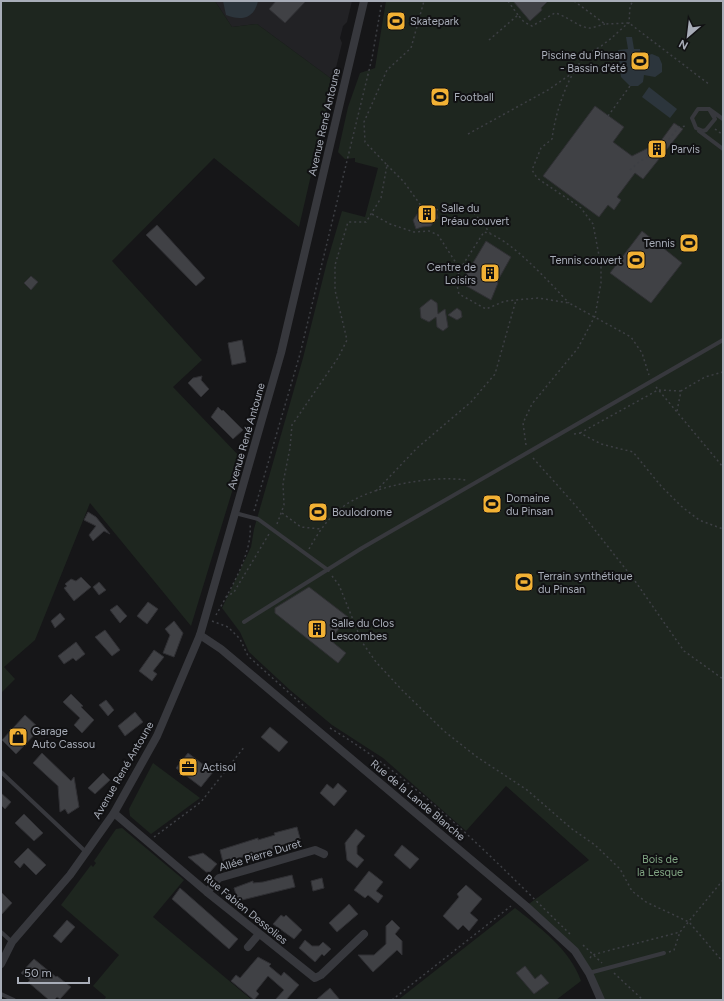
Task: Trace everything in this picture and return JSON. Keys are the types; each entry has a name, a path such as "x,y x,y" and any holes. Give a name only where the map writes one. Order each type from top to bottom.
{"street":[{"name":"Avenue René Antoune","path":"1,964 12,942 70,874 114,813 157,736 200,634 281,353 364,1"},
{"name":"Rue de la Lande Blanche","path":"200,634 221,649 519,900 575,951 589,973 601,1000"},
{"name":"Rue Fabien Dessolies","path":"114,813 207,892 315,978 321,975 364,934"},
{"name":"Allée Pierre Duret","path":"207,892 219,878 315,850 324,854"},
{"path":"248,947 259,934"}],"lane":[{"path":"723,119 710,109 698,109 692,118 694,126 723,148"},
{"path":"694,126 703,131 706,130 715,119 710,109"},
{"path":"244,622 328,570 477,482 723,340"},
{"path":"235,513 258,518 328,570"},
{"path":"1,772 86,852"},
{"path":"1,932 12,942"},
{"path":"589,973 664,953"},
{"path":"1,994 14,1000"}],"path":[{"path":"200,634 212,621 226,596 249,547 252,517 300,354 368,73 382,1"},
{"path":"422,207 404,182 365,142 364,122 387,70 411,48 424,1"},
{"path":"508,1 518,16 532,26 555,13 566,16 574,23 590,28 605,24 629,23 710,85"},
{"path":"574,1 605,24"},
{"path":"629,23 630,6 633,1"},
{"path":"489,40 518,16"},
{"path":"528,453 523,423 532,404 578,348 595,316 601,283 601,266 593,224 580,208 537,178 532,170 541,148 552,139 554,123 566,88 575,71 587,55 606,43 616,32 629,23"},
{"path":"468,134 548,90 575,71"},
{"path":"608,116 630,86"},
{"path":"710,125 723,135"},
{"path":"630,170 640,161 659,151 679,127 694,126"},
{"path":"226,596 234,592 272,528 277,526 284,505 283,483 290,448 292,425 338,358 347,340 335,290 335,265 348,222 366,222 381,198 386,165"},
{"path":"436,210 458,206 468,208 490,233 509,244 569,303"},
{"path":"371,214 390,224 414,232 429,231 438,235 460,269"},
{"path":"490,233 484,232 460,269 456,281 459,294 486,309 505,301 538,298 569,303 631,336 642,353 652,381 658,390 723,467"},
{"path":"376,490 417,448 471,402 495,374 516,300"},
{"path":"572,434 580,433 658,390 681,392 706,377 723,372"},
{"path":"677,412 681,392"},
{"path":"580,433 601,444 633,452 661,486 681,506 699,520 720,530 723,529"},
{"path":"540,454 533,458 576,506 630,574 684,651 723,679"},
{"path":"306,554 321,529 344,506 376,490 421,480 456,478 477,482"},
{"path":"281,512 301,527 321,529"},
{"path":"328,570 339,585 362,642 376,662 402,690 444,731 477,757 527,790 572,829 595,845 620,869 632,891 646,902 689,922 723,962"},
{"path":"212,621 228,627 240,640 248,656 308,710"},
{"path":"324,724 387,766 428,800 576,939"},
{"path":"148,842 201,802 245,746"},
{"path":"664,953 674,950 680,932 723,880"},
{"path":"392,1000 519,900"},
{"path":"584,965 592,955 680,932"},
{"path":"581,944 643,1000"}],"shaded area":[{"path":"215,1 352,1 347,22 343,26 340,38 342,43 333,80 257,24 232,27"},
{"path":"223,1 258,1 256,7 250,15 237,18 226,15"},
{"name":"Piscine du Pinsan - Bassin d'été","path":"626,37 632,37 634,49 640,49 641,57 652,54 659,57 662,64 662,72 655,77 644,75 643,82 638,86 630,86 621,77 618,50 628,49"},
{"path":"649,87 677,109 670,118 642,97"}],"green space":[{"path":"1,1 215,1 232,27 257,24 333,80 299,227 214,158 112,261 202,360 173,387 242,459 191,626 90,503 35,640 4,667 15,679 1,693"},
{"name":"Domaine du Pinsan","path":"386,1 723,1 723,1000 601,1000 575,951 526,906 589,860 506,786 466,831 383,758 332,725 290,690 249,652 240,632 222,608 251,547 254,529 303,358 327,262 342,211 365,217 378,168 355,162 355,158 345,159 338,152 348,107 360,73 375,68"},
{"path":"153,763 200,798 151,834 130,816 129,809"},
{"path":"122,828 184,880 153,917 252,1000 104,1000 106,997 93,986 119,955 61,905 91,865 93,867 96,863 94,861 116,829"},
{"path":"515,908 544,931 562,949 576,969 581,981 556,1000 398,1000"}],"building":[{"path":"276,1 306,1 285,23 269,9"},
{"path":"513,1 548,1 541,8 542,10 530,21"},
{"path":"595,106 624,127 613,142 632,156 660,142 674,123 683,129 643,179 635,173 617,197 621,200 614,210 608,205 599,217 543,176"},
{"name":"Salle du Préau couvert","path":"422,207 435,207 438,218 431,226 416,229 413,220"},
{"path":"157,225 205,278 196,286 146,235"},
{"path":"642,231 682,263 651,303 610,273"},
{"name":"Centre de Loisirs","path":"486,241 511,257 497,282 498,283 491,300 461,283"},
{"path":"31,276 38,282 31,290 24,283"},
{"name":"Centre de Loisirs","path":"431,299 437,303 438,314 445,309 448,327 443,331 437,327 436,317 429,322 421,318 420,308"},
{"path":"457,308 461,311 462,317 457,320 448,315"},
{"path":"242,340 246,362 232,365 228,343"},
{"path":"202,376 201,380 209,389 201,397 188,383 193,378"},
{"path":"218,407 243,430 233,439 211,417"},
{"path":"88,512 96,517 110,534 104,531 93,541 89,535 96,526 84,520"},
{"path":"81,577 91,587 74,601 64,588 67,586 65,584 71,579 76,581"},
{"path":"99,582 106,590 99,595 93,587"},
{"name":"Salle du Clos Lescombes","path":"309,587 348,617 330,640 346,653 338,663 275,613 275,608"},
{"path":"148,602 158,609 147,624 137,616"},
{"path":"117,605 127,616 120,623 110,610"},
{"path":"60,613 65,619 55,628 51,621"},
{"path":"174,621 183,633 174,657 163,653 170,635 165,629"},
{"path":"105,630 120,650 112,656 95,637"},
{"path":"76,642 85,654 76,661 73,658 64,664 58,656"},
{"path":"154,650 164,657 153,671 157,674 152,681 139,671"},
{"path":"71,694 94,720 82,733 74,725 80,718 63,702"},
{"path":"106,700 114,710 108,716 99,705"},
{"path":"135,712 143,722 125,736 118,726"},
{"path":"25,715 40,729 16,754 2,740"},
{"path":"270,727 288,742 279,752 261,737"},
{"path":"42,753 71,781 74,777 79,807 68,814 65,809 60,812 58,786 33,763"},
{"path":"188,753 213,772 201,787 176,768"},
{"path":"103,773 110,780 95,794 88,788"},
{"path":"338,783 347,791 334,806 320,793 327,784 333,789"},
{"path":"1,793 11,802 5,809 1,805"},
{"path":"24,814 43,833 34,841 15,823"},
{"path":"297,827 301,842 223,862 220,850 258,838 258,840 275,835 274,833"},
{"path":"356,829 365,836 357,846 357,854 364,860 357,868 347,860 345,843"},
{"path":"402,845 419,859 410,869 394,855"},
{"path":"28,848 46,865 36,875 24,863 20,868 14,862"},
{"path":"203,853 217,864 210,872 206,872 188,857"},
{"path":"369,871 383,882 376,891 383,896 378,903 368,895 365,898 354,890"},
{"path":"292,875 295,887 238,901 234,888 253,881 253,883 263,882"},
{"path":"322,878 324,888 313,891 311,881"},
{"path":"466,885 482,899 470,913 478,920 469,931 463,925 458,930 443,916 459,897 457,894"},
{"path":"180,888 238,939 229,949 172,899"},
{"path":"1,892 12,903 1,915"},
{"path":"349,904 358,914 337,932 329,923"},
{"path":"281,915 284,917 286,915 302,930 294,939 273,924"},
{"path":"67,920 75,927 61,943 53,936"},
{"path":"392,920 400,928 395,934 402,941 402,955 397,950 373,972 358,955 374,955 386,944 386,926"},
{"path":"305,940 312,946 319,946 323,942 331,949 324,956 322,954 315,962 299,948"},
{"path":"258,957 271,964 269,966 281,976 284,972 299,985 286,1000 275,1000 284,990 268,976 256,991 259,994 254,1000 231,981 236,975 240,978"},
{"path":"34,959 71,987 60,999 57,997 54,1000 49,1000 28,982 30,980 21,973"},
{"path":"525,966 535,979 541,974 549,983 534,994 516,973"},
{"path":"330,988 340,1000 316,1000"}],"place":[{"name":"Skatepark","path":"396,21"},
{"name":"Piscine du Pinsan - Bassin d'été","path":"640,61"},
{"name":"Football","path":"440,97"},
{"name":"Parvis","path":"657,149"},
{"name":"Salle du Préau couvert","path":"427,214"},
{"name":"Tennis","path":"689,243"},
{"name":"Tennis couvert","path":"636,260"},
{"name":"Centre de Loisirs","path":"490,273"},
{"name":"Domaine du Pinsan","path":"492,504"},
{"name":"Boulodrome","path":"318,512"},
{"name":"Terrain synthétique du Pinsan","path":"524,582"},
{"name":"Salle du Clos Lescombes","path":"317,629"},
{"name":"Garage Auto Cassou","path":"18,737"},
{"name":"Actisol","path":"188,767"}],"park label":[{"name":"Bois de la Lesque","path":"660,865"}]}
